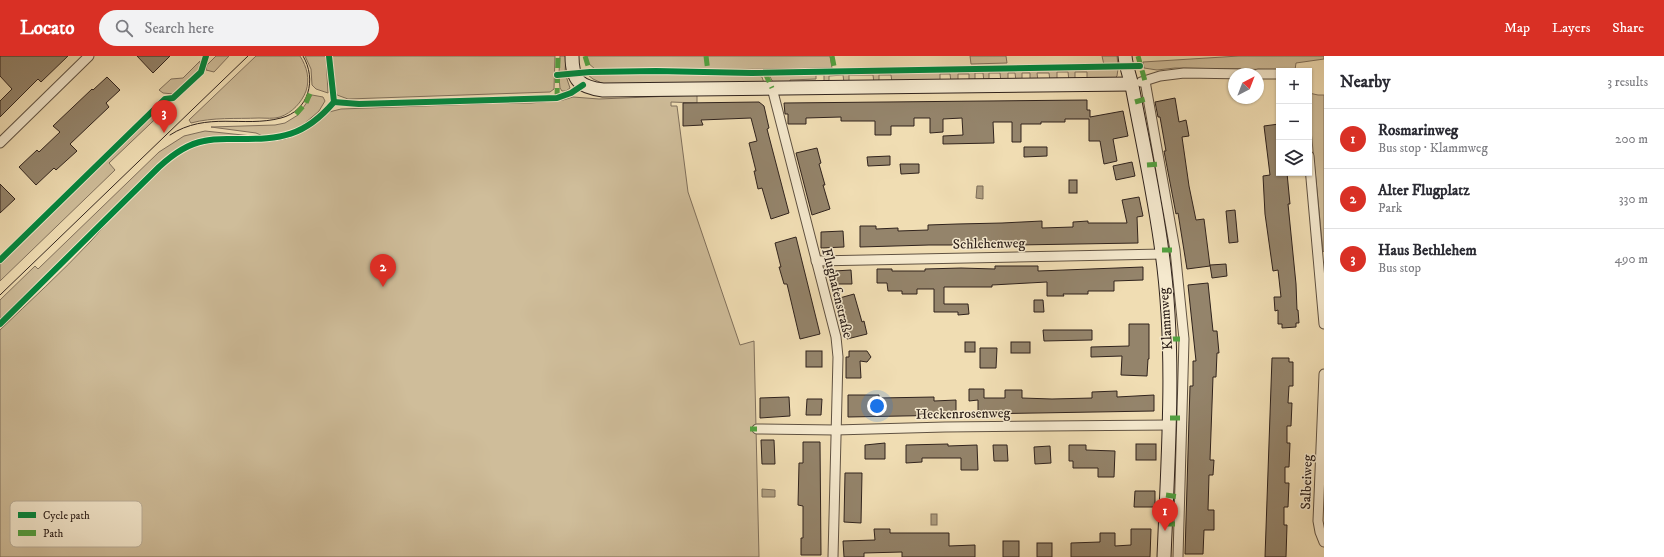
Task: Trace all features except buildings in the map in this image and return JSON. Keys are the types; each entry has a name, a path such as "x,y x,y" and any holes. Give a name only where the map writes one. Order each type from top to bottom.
{"main road":[{"path":"572,56 574,73 577,79 583,85 604,90 1132,84"},
{"name":"Klammweg","path":"1125,56 1132,84 1163,254 1170,339 1169,425 1164,557"}],"street":[{"path":"0,143 89,56"},
{"path":"1132,84 1160,76 1184,73 1228,74"},
{"path":"1264,74 1276,74"},
{"name":"Klammweg","path":"1145,81 1175,250 1184,339 1178,557"},
{"name":"Flughafenstraße","path":"772,88 836,337 838,357 835,430 834,557"},
{"path":"1311,176 1324,324"},
{"name":"Schlehenweg","path":"816,260 1163,254"},
{"name":"Salbeiweg","path":"1324,374 1318,520 1320,532 1324,542"},
{"name":"Heckenrosenweg","path":"757,429 835,430 945,427 1169,425"}],"shaded area":[{"path":"216,56 229,56 214,72 206,70 207,65"},
{"path":"256,56 300,56 306,69 308,82 306,91 296,107 289,113 278,118 216,119 191,123 189,120"},
{"path":"305,56 326,56 328,93 316,89 312,85 311,69"},
{"path":"332,56 555,56 554,89 550,92 348,99 337,95"},
{"path":"560,56 566,56 565,72 559,73"},
{"path":"586,56 830,56 832,68 710,70 595,69 588,63"},
{"path":"970,56 1006,56 1007,63 971,64"},
{"path":"1102,56 1117,56 1118,65 1104,65"},
{"path":"1239,56 1324,56 1324,59 1296,63 1295,68 1276,68 1276,70 1264,69 1264,68 1175,68 1157,70 1144,68 1143,62"},
{"path":"200,61 199,70 174,94 163,93 159,90 171,79 183,78"},
{"path":"1118,69 1117,76 1114,79 1087,81 1087,72 1075,72 1075,80 1069,81 1068,72 1057,72 1057,81 1050,81 1049,73 1037,73 1038,81 1030,81 1030,73 1022,73 1022,81 1016,81 1015,73 1008,73 1008,82 1001,82 1000,73 989,73 989,82 984,82 983,73 975,73 975,82 969,82 969,74 958,74 958,82 951,82 950,74 940,74 940,83 892,82 891,75 879,75 879,83 874,83 873,75 849,75 849,83 844,83 843,75 829,76 829,83 824,83 824,75 816,75 816,79 790,80 790,84 774,84 769,75 816,73"},
{"path":"656,74 759,76 762,77 764,83 606,85 588,75"},
{"path":"566,76 570,88 566,91 562,91 560,88 559,77"},
{"path":"1312,94 1324,95 1324,252 1312,140"},
{"path":"312,95 323,97 325,101 319,111 292,132 283,135 265,137 256,133 211,127 275,125 285,123 298,115"},
{"path":"697,95 697,103 671,102 671,106 677,106 688,192 740,345 754,341 759,557 0,557 0,330 80,253 151,176 178,154 203,143 226,141 262,142 285,139 303,131 323,115 341,109 531,103 563,100 573,97 599,99"},
{"path":"165,102 169,103 170,105 109,163 115,170 0,281 0,261"},
{"path":"205,131 252,137 226,137 196,141 186,145 164,159 0,319 0,300 35,266 38,269 159,152 184,136"},
{"path":"977,186 983,186 983,199 976,198"},
{"path":"762,489 775,490 775,497 762,497"},
{"path":"931,514 937,514 937,525 931,525"}],"tram line":[{"path":"0,295 248,56"},
{"path":"170,135 184,128 198,124 225,121 267,121 291,114 298,109 304,101 310,84 307,65 303,56"}],"marked path":[{"path":"557,98 558,56"},
{"path":"585,56 590,72"},
{"path":"706,56 708,72"},
{"path":"832,56 835,71"},
{"path":"1138,56 1145,81"},
{"path":"765,73 772,88"},
{"path":"296,114 306,103 311,91"},
{"path":"1135,102 1149,98"},
{"path":"1147,165 1160,164"},
{"path":"1162,250 1175,250"},
{"path":"1170,339 1184,339"},
{"path":"1170,418 1182,418"},
{"path":"750,429 757,429"},
{"path":"1166,495 1180,497"},
{"path":"1165,524 1179,524"}],"cycle path":[{"path":"0,260 165,99 173,98 201,72 206,56"},
{"path":"0,324 169,158 198,142 212,139 253,139 279,137 291,134 312,123 334,102 329,56"},
{"path":"557,75 590,72 656,71 752,73 1140,66"},
{"path":"334,102 359,104 557,98 571,93 583,85"}],"place":[{"name":"Haus Bethlehem","path":"164,133"},
{"name":"Alter Flugplatz","path":"383,287"},
{"name":"Rosmarinweg","path":"1165,531"}]}
